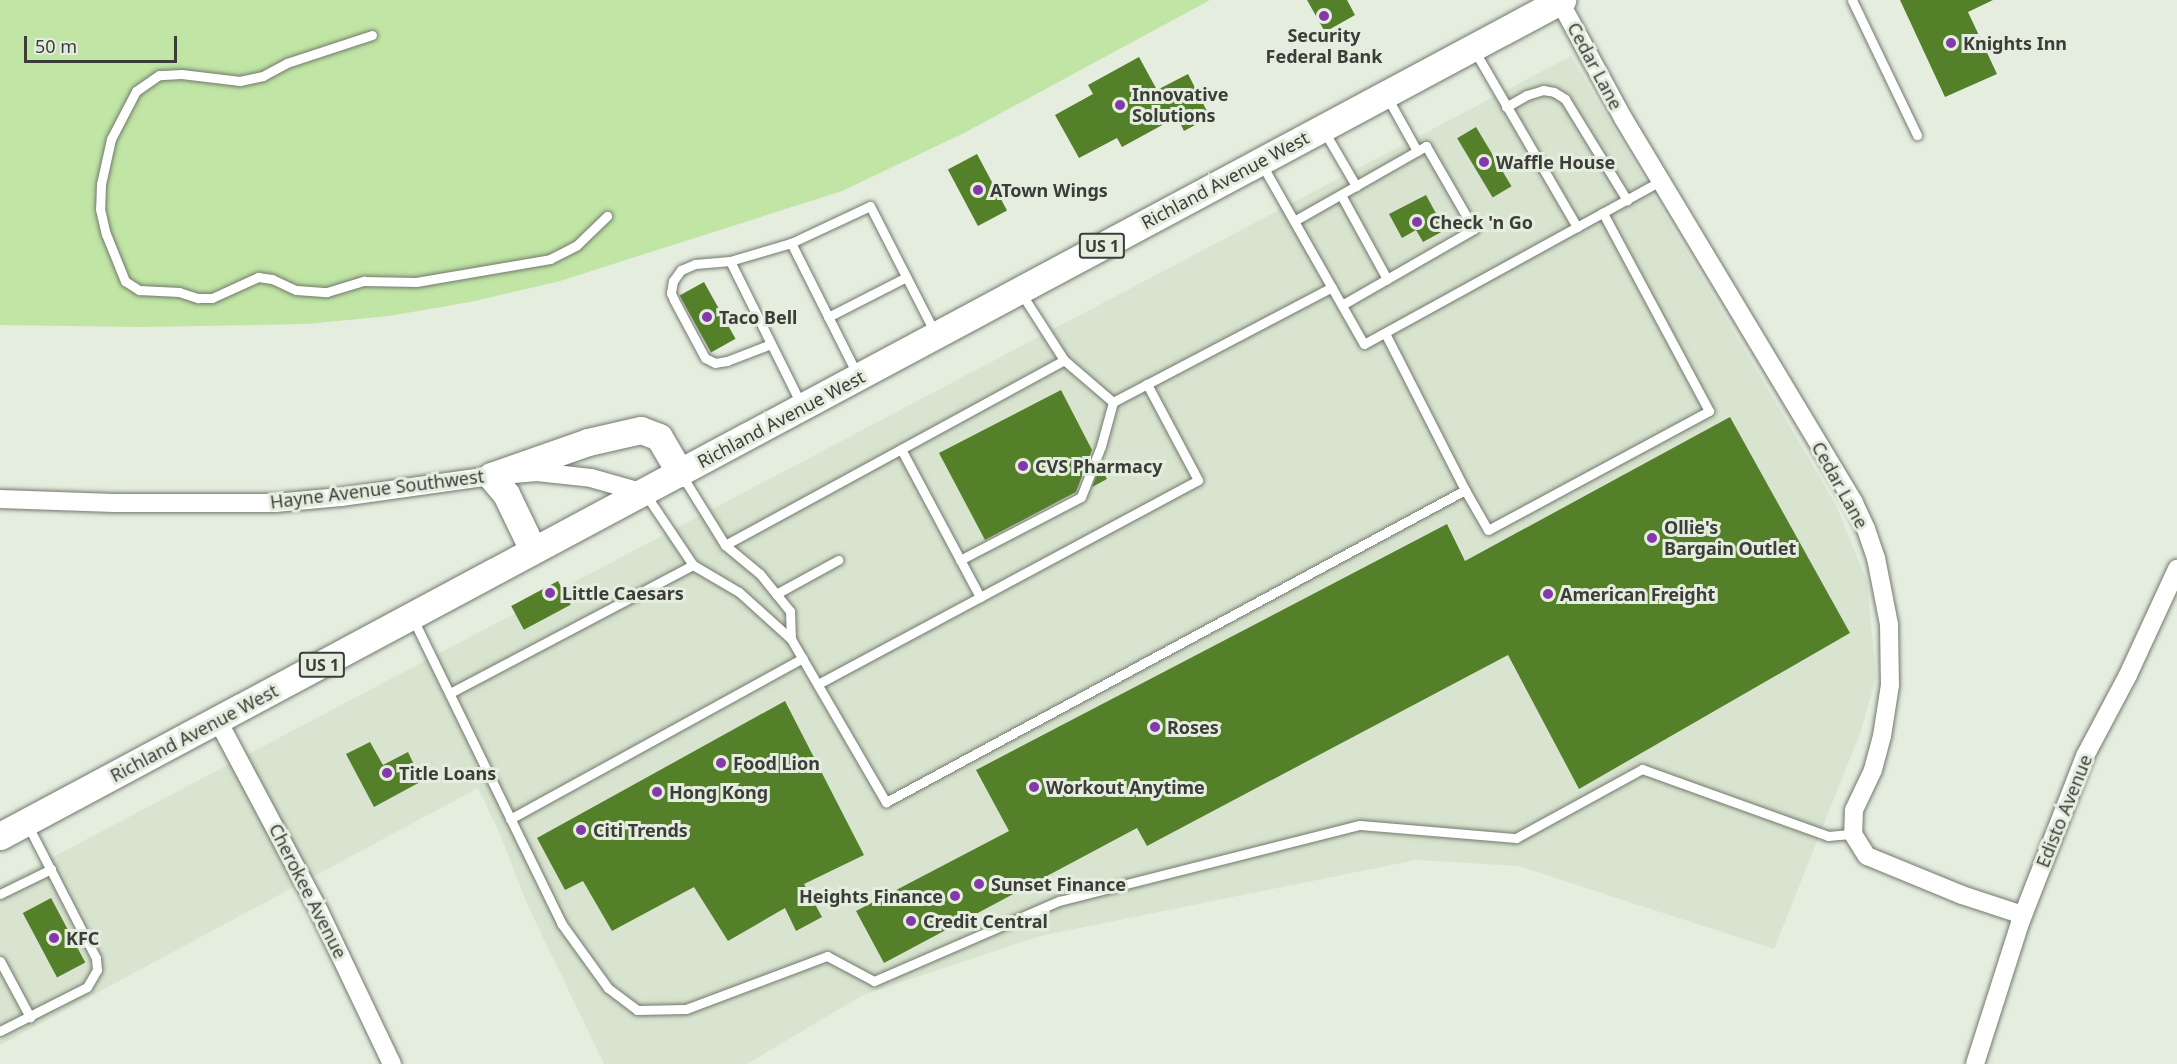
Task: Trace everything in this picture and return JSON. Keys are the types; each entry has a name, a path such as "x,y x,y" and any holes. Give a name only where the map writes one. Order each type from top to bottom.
{"main road":[{"name":"Richland Avenue West","path":"0,836 218,722 533,550 644,493 1560,0"},
{"path":"533,550 506,494 491,476 588,442 641,430 659,437 680,473"}],"street":[{"name":"Cedar Lane","path":"1560,0 1660,181 1854,502 1876,558 1889,624 1890,685 1882,735 1873,770 1854,810 1852,834"},
{"name":"Hayne Avenue Southwest","path":"0,500 275,503 537,472 591,478 644,493"},
{"name":"Edisto Avenue","path":"1975,1064 2023,915 2085,756 2128,675 2177,569"},
{"name":"Cherokee Avenue","path":"218,722 319,911 392,1064"},
{"path":"1852,834 1867,856 1962,895 2023,915"}],"lane":[{"path":"1852,0 1917,135"},
{"path":"372,35 287,63 263,76 240,81 182,74 159,75 146,81 136,91 111,139 101,184 100,209 106,234 124,281 139,290 179,292 198,298 212,298 258,277 272,279 296,290 327,292 364,281 416,282 539,261 577,246 607,216"},
{"path":"1473,48 1577,227"},
{"path":"1506,107 1527,95 1543,90 1554,92 1565,99 1627,200"},
{"path":"1386,94 1417,151"},
{"path":"1323,129 1356,186"},
{"path":"1294,221 1426,146 1474,229 1342,305"},
{"path":"1261,162 1364,344 1660,181"},
{"path":"1341,195 1388,279"},
{"path":"771,345 715,363 702,353 674,300 671,293 673,281 681,270 695,264 730,261 791,243 870,206 936,335"},
{"path":"1385,333 1465,490 1488,530 1709,411 1603,213"},
{"path":"791,243 858,377"},
{"path":"730,261 802,407"},
{"path":"828,317 906,277"},
{"path":"960,560 1081,497 1101,446 1113,402 1332,287"},
{"path":"1019,290 1064,360 1113,402"},
{"path":"725,545 1064,360"},
{"path":"818,684 1198,480 1147,384"},
{"path":"901,449 980,597"},
{"path":"680,473 725,545 760,574 790,611 791,639"},
{"path":"644,493 693,565 739,592 791,639 886,802 1465,490"},
{"path":"776,594 838,560"},
{"path":"450,693 693,565"},
{"path":"412,616 561,923 608,988 637,1010 686,1009 827,956 873,981 1059,901 1360,825 1516,838 1642,769 1828,836 1852,834"},
{"path":"510,819 803,658"},
{"path":"0,1031 87,987 97,970 96,958 26,822"},
{"path":"0,894 51,869"},
{"path":"0,961 30,1017"}],"shaded area":[{"path":"1571,56 1836,505 1867,581 1876,677 1861,731 1774,949 1519,866 1416,860 1040,936 863,995 747,1064 604,1064 527,904 500,834 478,788 0,1045 0,885"}],"green space":[{"path":"0,0 1210,0 964,133 842,191 560,281 470,302 389,316 306,324 141,327 0,325"}],"building":[{"name":"Security Federal Bank","path":"1307,0 1347,0 1355,15 1325,32"},
{"name":"Knights Inn","path":"1900,0 1993,0 1968,12 1997,74 1945,97"},
{"name":"Innovative Solutions","path":"1139,57 1157,90 1188,74 1210,117 1184,131 1177,117 1122,147 1117,138 1079,158 1055,115 1093,94 1088,85"},
{"name":"Waffle House","path":"1476,127 1512,186 1493,197 1457,138"},
{"name":"ATown Wings","path":"977,154 1007,211 978,226 948,169"},
{"name":"Check 'n Go","path":"1426,195 1445,230 1423,242 1416,230 1402,238 1389,214"},
{"name":"Taco Bell","path":"704,282 736,339 711,352 680,296"},
{"name":"CVS Pharmacy","path":"1061,390 1092,450 1076,492 985,540 939,453"},
{"path":"1730,417 1850,633 1579,789 1508,655 1147,846 1137,828 884,963 856,911 1009,831 976,770 1447,524 1465,561"},
{"path":"1100,466 1107,479 1092,487"},
{"name":"Little Caesars","path":"558,581 571,605 524,630 511,606"},
{"path":"785,701 864,855 804,884 822,917 796,931 785,908 728,941 694,887 612,931 583,881 565,890 537,838"},
{"name":"Title Loans","path":"370,742 383,765 408,752 422,781 374,807 346,754"},
{"name":"KFC","path":"51,898 85,962 57,977 23,913"}],"place":[{"name":"Security Federal Bank","path":"1324,16"},
{"name":"Knights Inn","path":"1951,43"},
{"name":"Innovative Solutions","path":"1120,105"},
{"name":"Waffle House","path":"1484,162"},
{"name":"ATown Wings","path":"978,190"},
{"name":"Check 'n Go","path":"1417,222"},
{"name":"Taco Bell","path":"707,317"},
{"name":"CVS Pharmacy","path":"1023,466"},
{"name":"Ollie's Bargain Outlet","path":"1652,538"},
{"name":"Little Caesars","path":"550,593"},
{"name":"American Freight","path":"1548,594"},
{"name":"Roses","path":"1155,727"},
{"name":"Food Lion","path":"721,763"},
{"name":"Title Loans","path":"387,773"},
{"name":"Workout Anytime","path":"1034,787"},
{"name":"Hong Kong","path":"657,792"},
{"name":"Citi Trends","path":"581,830"},
{"name":"Sunset Finance","path":"979,884"},
{"name":"Heights Finance","path":"955,896"},
{"name":"Credit Central","path":"911,921"},
{"name":"KFC","path":"54,938"}]}
